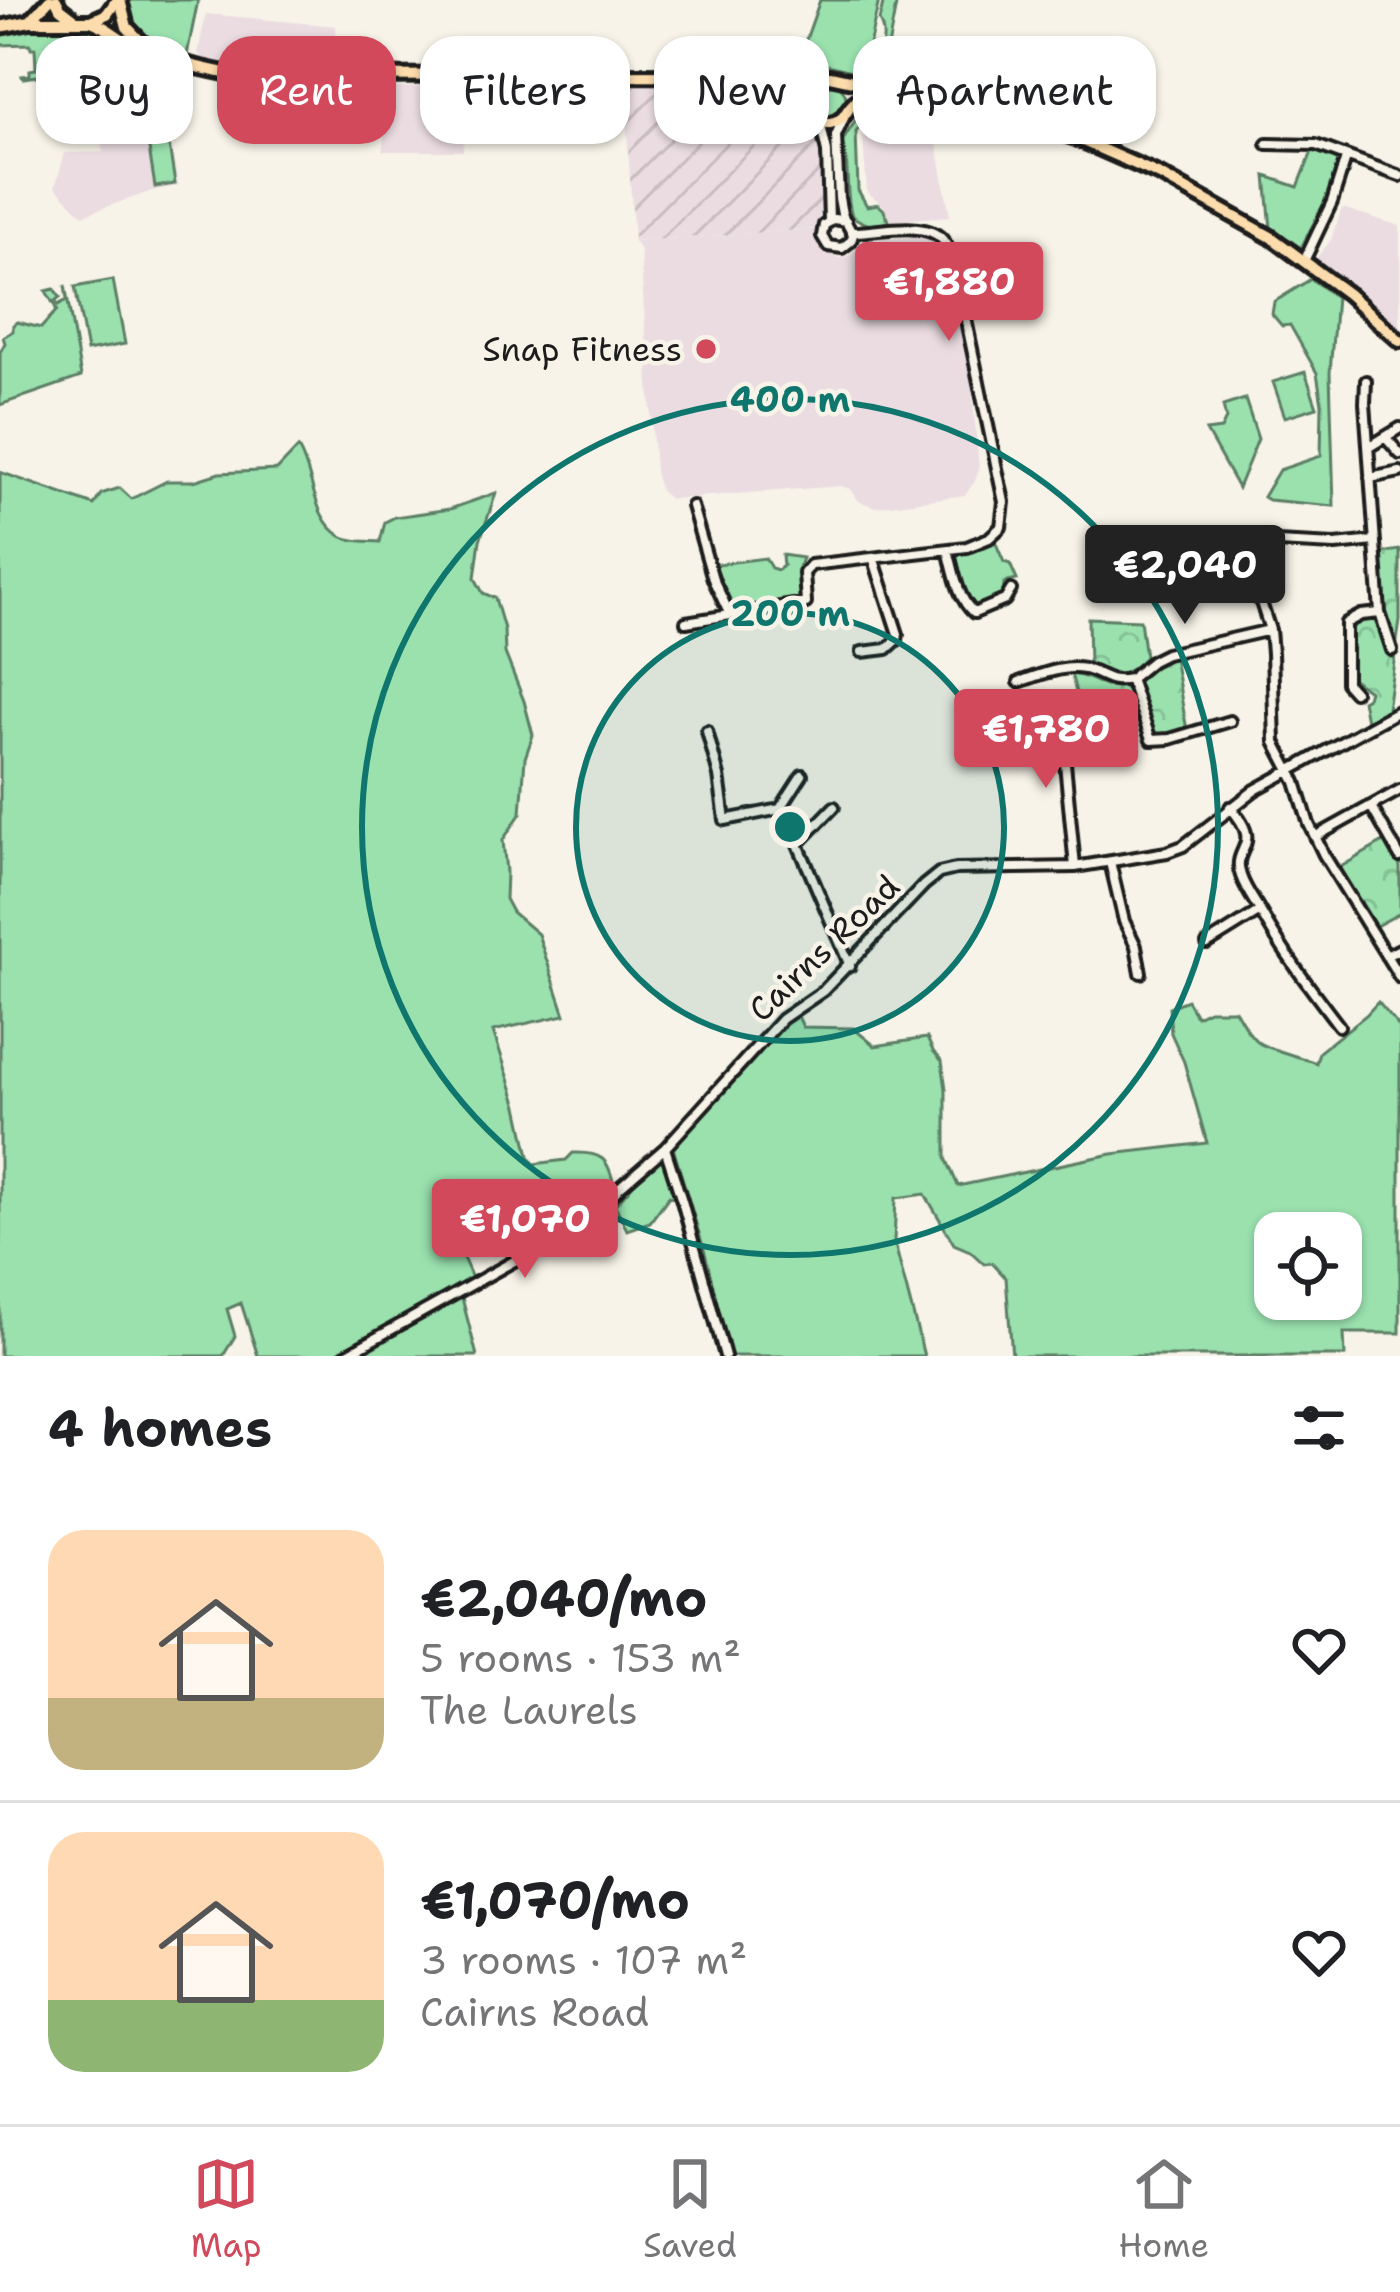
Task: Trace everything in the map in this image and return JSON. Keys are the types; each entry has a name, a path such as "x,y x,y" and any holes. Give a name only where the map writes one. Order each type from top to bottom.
{"main road":[{"path":"30,21 53,0 66,14 103,25 119,36"},
{"path":"0,27 30,21 86,21 106,14 118,0"},
{"path":"118,0 134,36"},
{"path":"193,67 242,76 654,75"},
{"path":"829,76 853,81"},
{"path":"829,124 844,118 851,105 851,94 841,79"},
{"path":"1089,144 1160,175 1271,237 1400,341"}],"street":[{"path":"844,118 836,136 839,198 853,232"},
{"path":"825,144 829,221"},
{"path":"1267,144 1316,145 1400,176"},
{"path":"1304,261 1332,202 1346,158"},
{"path":"846,220 829,221 822,236 832,248 847,246 853,232"},
{"path":"686,622 806,603 804,573 811,565 967,547 996,532 1004,518 957,277 946,246 936,233 917,228 853,232"},
{"path":"1366,381 1380,613 1392,650"},
{"path":"1369,447 1400,428"},
{"path":"1385,436 1400,454"},
{"path":"1370,478 1400,472"},
{"path":"692,506 713,579 730,615"},
{"path":"1214,539 1335,545 1375,541"},
{"path":"1257,541 1257,590 1270,630 1274,742 1296,782 1315,837 1400,978"},
{"path":"948,550 962,596 974,613 1005,600 1011,590"},
{"path":"862,652 887,649 898,634 874,560"},
{"path":"1354,692 1346,683 1346,623 1380,613"},
{"path":"1019,682 1074,668 1114,682 1130,679 1166,654 1270,630"},
{"path":"1130,679 1151,740 1170,740 1230,721"},
{"name":"Cairns Road","path":"344,1356 591,1219 664,1148 782,1019 850,966 939,873 1075,868 1183,846 1230,807 1289,770 1400,710"},
{"path":"1060,711 1075,868"},
{"path":"707,730 725,820 779,809 802,775"},
{"path":"1315,837 1400,790"},
{"path":"1371,806 1400,857"},
{"path":"798,844 834,807"},
{"path":"1230,807 1247,831 1239,870 1289,960 1340,1026"},
{"path":"779,809 850,966"},
{"path":"1110,862 1142,973"},
{"path":"1207,944 1260,911"},
{"path":"1386,956 1400,950"},
{"path":"664,1148 725,1356"}],"shaded area":[{"path":"206,14 336,26 336,36 217,36 217,62 204,61 198,53"},
{"path":"654,85 654,144 817,144 823,192 816,229 634,241 628,144 630,86"},
{"path":"420,87 420,144 463,144 463,151 383,151 383,144 396,144 396,88"},
{"path":"102,144 171,144 178,186 83,215 55,187 65,153 103,152"},
{"path":"863,144 937,144 950,216 888,221 883,205 867,192"},
{"path":"1342,208 1400,226 1400,332 1316,258 1331,240"},
{"path":"816,229 822,246 838,258 849,256 866,240 930,236 950,255 966,322 979,469 975,481 965,495 875,507 841,486 670,499 660,491 655,471 640,250 634,241"}],"green space":[{"path":"127,0 198,0 191,36 141,36"},
{"path":"820,0 879,0 871,36 853,36 853,71 829,65 829,36 807,36"},
{"path":"884,0 897,0 890,36 883,36 879,21"},
{"path":"41,23 101,29 112,36 36,36 36,69 35,48 0,45 0,31"},
{"path":"829,82 845,93 845,107 829,118"},
{"path":"853,125 858,190 867,206 878,204 884,210 888,221 878,225 852,216 842,142"},
{"path":"148,144 169,144 175,184 155,187"},
{"path":"1313,149 1338,162 1301,248 1271,229 1266,176 1298,187"},
{"path":"1311,279 1336,297 1330,373 1334,506 1263,497 1279,470 1321,456 1317,373 1290,325 1282,326 1272,314 1274,302"},
{"path":"113,280 125,344 87,351 75,287"},
{"path":"65,285 81,377 0,405 3,337 17,322 41,328 57,310 46,291 54,289 60,297 55,301 58,305 67,300"},
{"path":"1305,372 1317,407 1285,417 1273,382"},
{"path":"1245,399 1258,439 1238,488 1206,431 1221,429 1226,419 1223,406"},
{"path":"298,448 324,519 331,529 350,539 380,542 385,522 395,517 450,509 496,493 480,540 475,578 483,593 495,598 505,653 533,735 525,758 521,813 503,840 505,899 512,912 538,934 565,1015 493,1031 534,1164 566,1160 573,1153 591,1154 606,1163 614,1187 588,1214 534,1247 509,1193 449,1226 472,1278 331,1356 258,1356 241,1303 227,1309 235,1336 223,1356 0,1356 0,472 94,505 101,494 119,488 131,499 167,481 277,470"},
{"path":"994,539 1017,580 1004,583 1003,595 973,609 954,563 957,553"},
{"path":"1400,550 1400,621 1387,709 1366,721 1362,700 1369,691 1349,676 1349,623 1374,619 1393,658 1380,553"},
{"path":"782,555 802,558 800,600 731,607 714,574 717,564 765,558 778,570 783,566"},
{"path":"1088,618 1140,620 1145,657 1118,675 1089,666"},
{"path":"1174,657 1187,730 1154,737 1135,681 1152,663"},
{"path":"1071,674 1125,687 1132,702 1080,707"},
{"path":"1385,841 1400,866 1400,913 1374,927 1337,869"},
{"path":"1187,1000 1196,1016 1209,1010 1235,1010 1259,1043 1316,1063 1319,1052 1378,1002 1400,1028 1400,1333 1344,1333 1345,1356 1012,1356 1006,1278 992,1263 984,1264 954,1244 925,1194 896,1198 894,1241 924,1356 730,1356 673,1148 785,1021 797,1014 803,1027 853,1028 875,1046 927,1038 942,1061 946,1158 958,1186 1112,1154 1207,1143 1171,1033 1169,1007"},
{"path":"665,1148 677,1199 669,1196 650,1222 627,1230 615,1205"},
{"path":"462,1298 477,1356 356,1356"}],"place":[{"name":"Snap Fitness","path":"706,349"}]}
